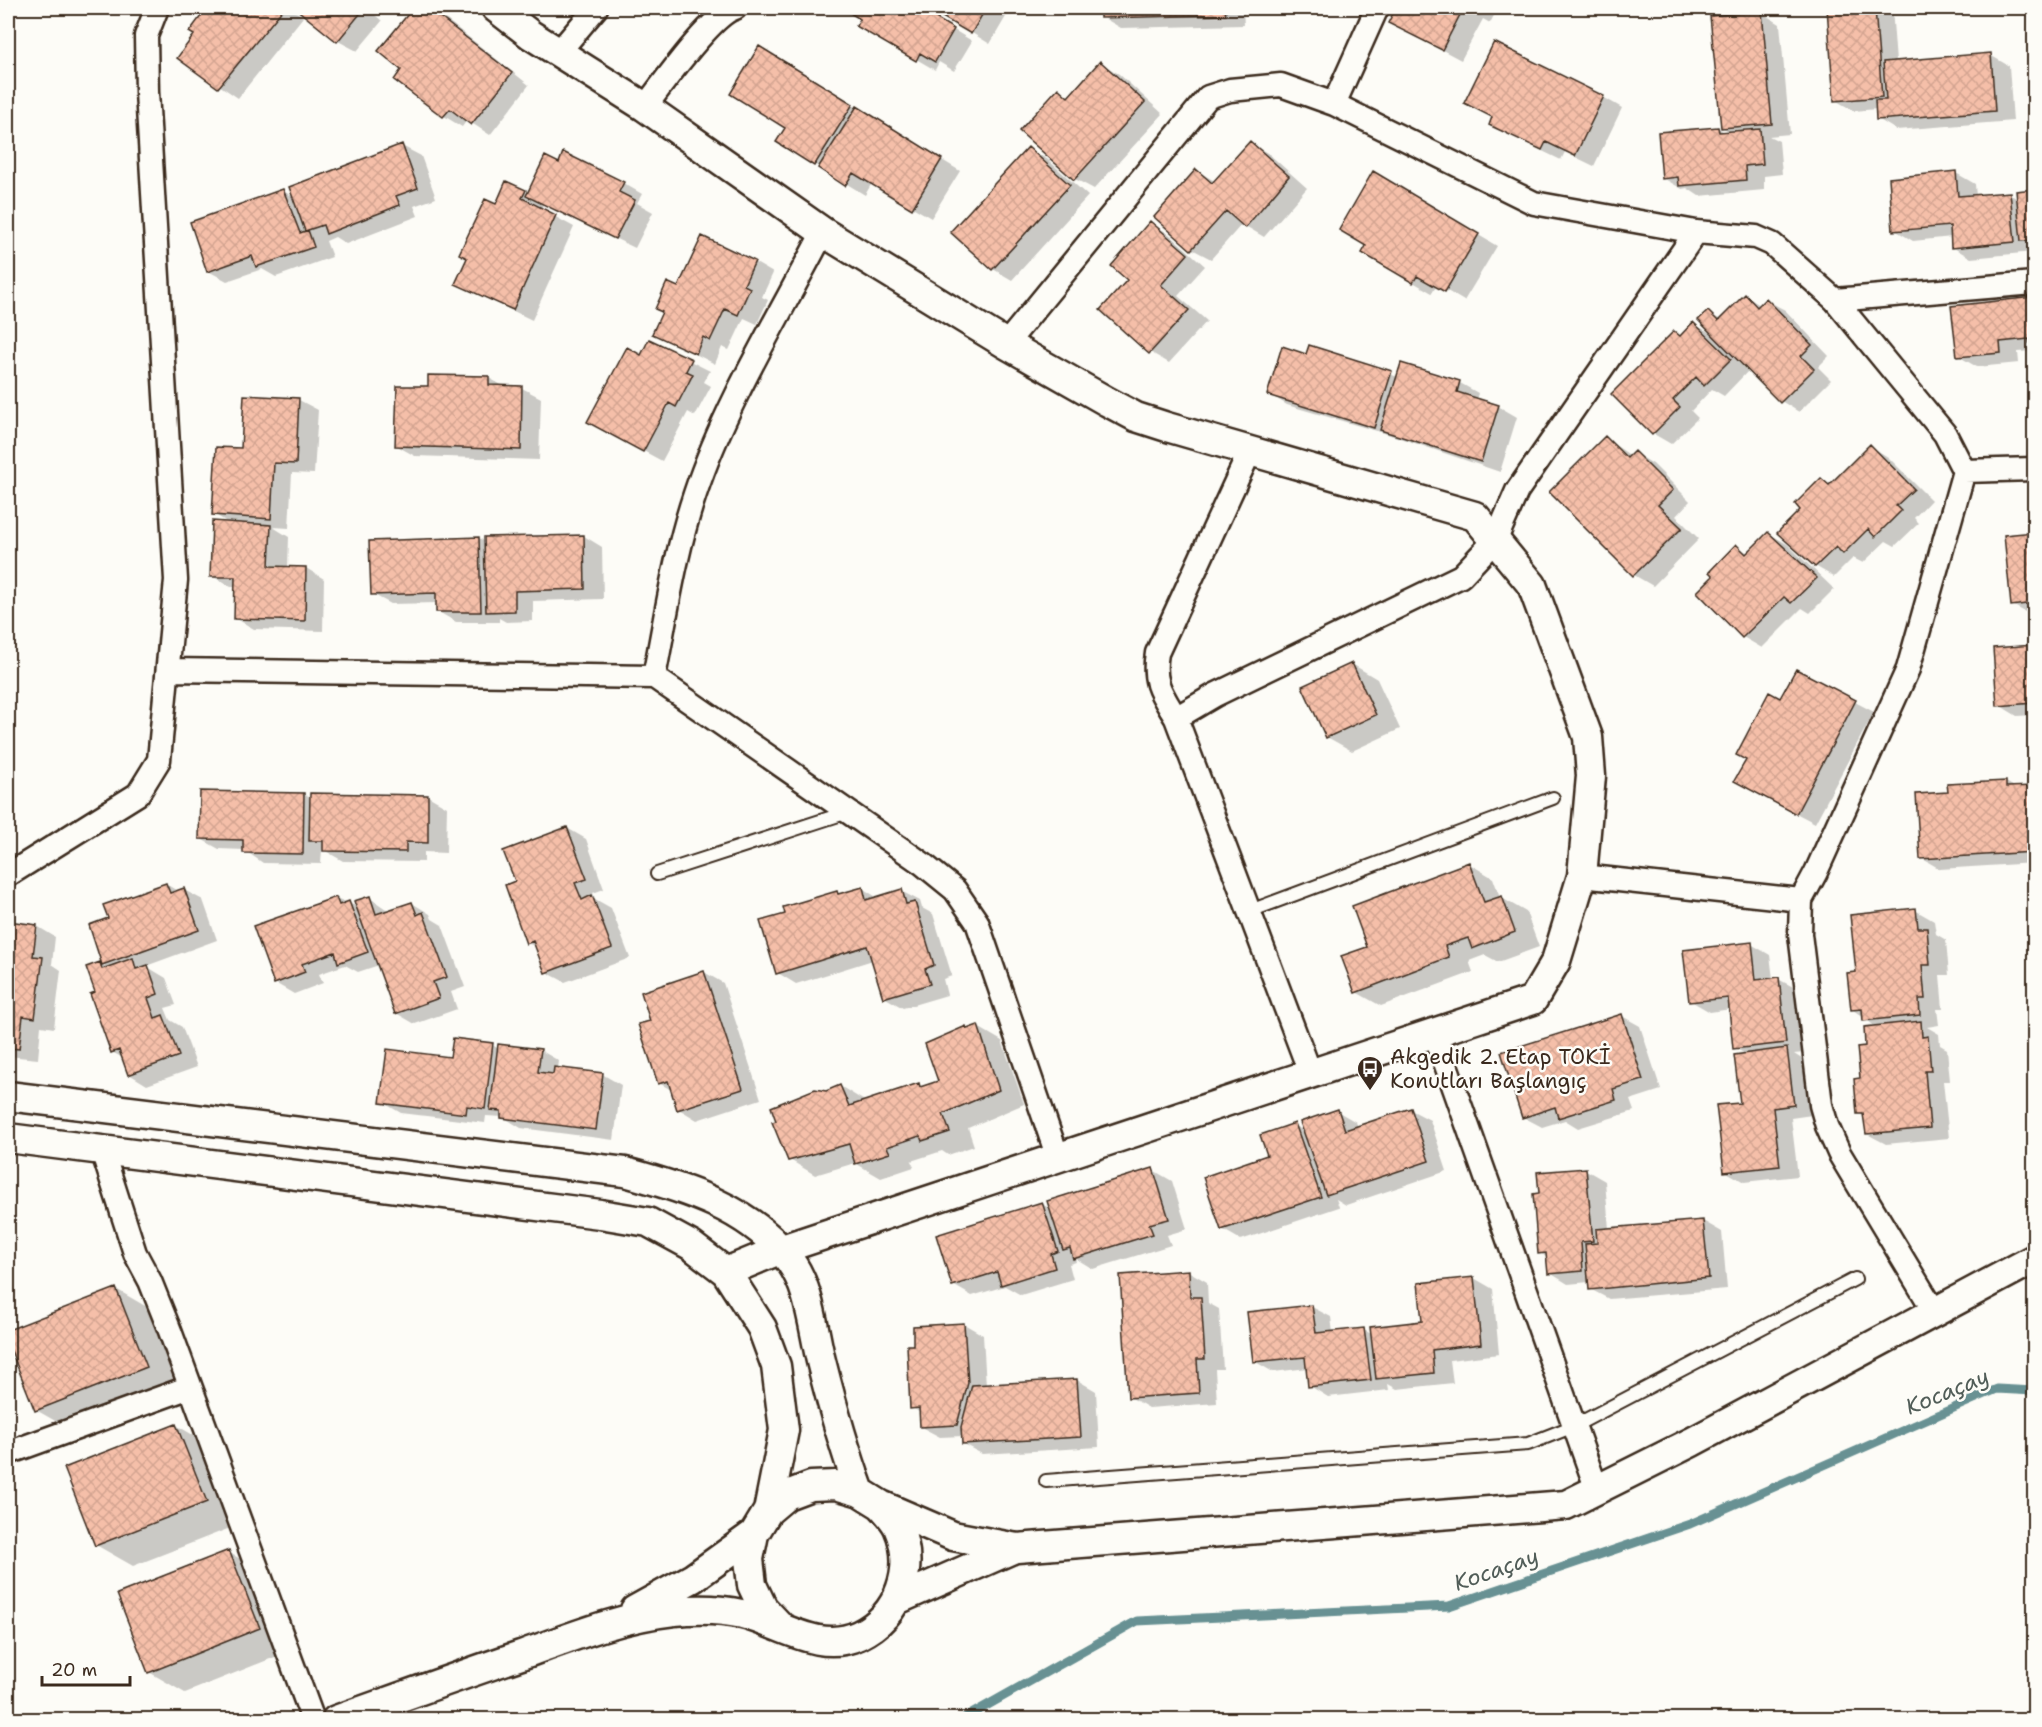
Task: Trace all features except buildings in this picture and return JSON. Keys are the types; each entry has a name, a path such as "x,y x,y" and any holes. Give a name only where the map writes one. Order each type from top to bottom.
{"street":[{"path":"8,875 138,794 159,760 176,580 146,47 146,36 157,8"},
{"path":"496,8 558,53 645,107 823,232 1006,344 1136,417 1475,516 1532,585 1588,737 1591,776 1582,876 1556,962 1533,1000 779,1250 726,1272"},
{"path":"558,53 596,8"},
{"path":"645,107 704,34 728,10 735,8"},
{"path":"1334,104 1377,8"},
{"path":"1006,344 1208,97 1230,90 1281,85 1334,104 1534,203 1696,232 1756,237 1772,244 1835,300 1945,434 1964,471 1908,669 1835,831 1801,900 1800,934 1821,1105 1827,1126 1839,1153 1935,1314"},
{"path":"654,677 674,578 695,494 730,411 823,232"},
{"path":"1176,718 1215,695 1461,576 1496,539 1517,491 1696,232"},
{"path":"1835,300 2034,283"},
{"path":"1250,450 1157,653 1155,683 1176,718 1311,1075"},
{"path":"1964,471 2034,469"},
{"path":"169,670 654,677 923,864 955,891 977,922 1059,1158"},
{"path":"1582,876 1801,900"},
{"path":"1435,1034 1597,1490"},
{"path":"8,1096 624,1172 689,1189 733,1212 766,1235 791,1262 807,1299 838,1432 871,1498 897,1526 905,1550 906,1576 897,1600 880,1621 858,1635 832,1641 806,1638 740,1613 675,1611 615,1622 336,1719"},
{"path":"8,1138 648,1222 692,1246 726,1272 762,1328 776,1366 784,1430 761,1522 749,1559 752,1585 763,1608 781,1627"},
{"path":"102,1150 135,1253 150,1281 313,1719"},
{"path":"615,1622 693,1578 761,1522 787,1495 811,1486 836,1485 871,1498 952,1536 1017,1548 1566,1505 1935,1314 2034,1259"},
{"path":"8,1453 190,1387"},
{"path":"897,1600 986,1559 1017,1548"}],"lane":[{"path":"1250,911 1553,798"},
{"path":"657,874 848,812"},
{"path":"1046,1481 1528,1444 1574,1426 1856,1279"}],"waterway":[{"name":"Kocaçay","path":"961,1720 1137,1621 1449,1606 1690,1524 1997,1389 2034,1391"}],"place":[{"name":"Akgedik 2. Etap TOKİ Konutları Başlangıç","path":"1370,1092"}]}
